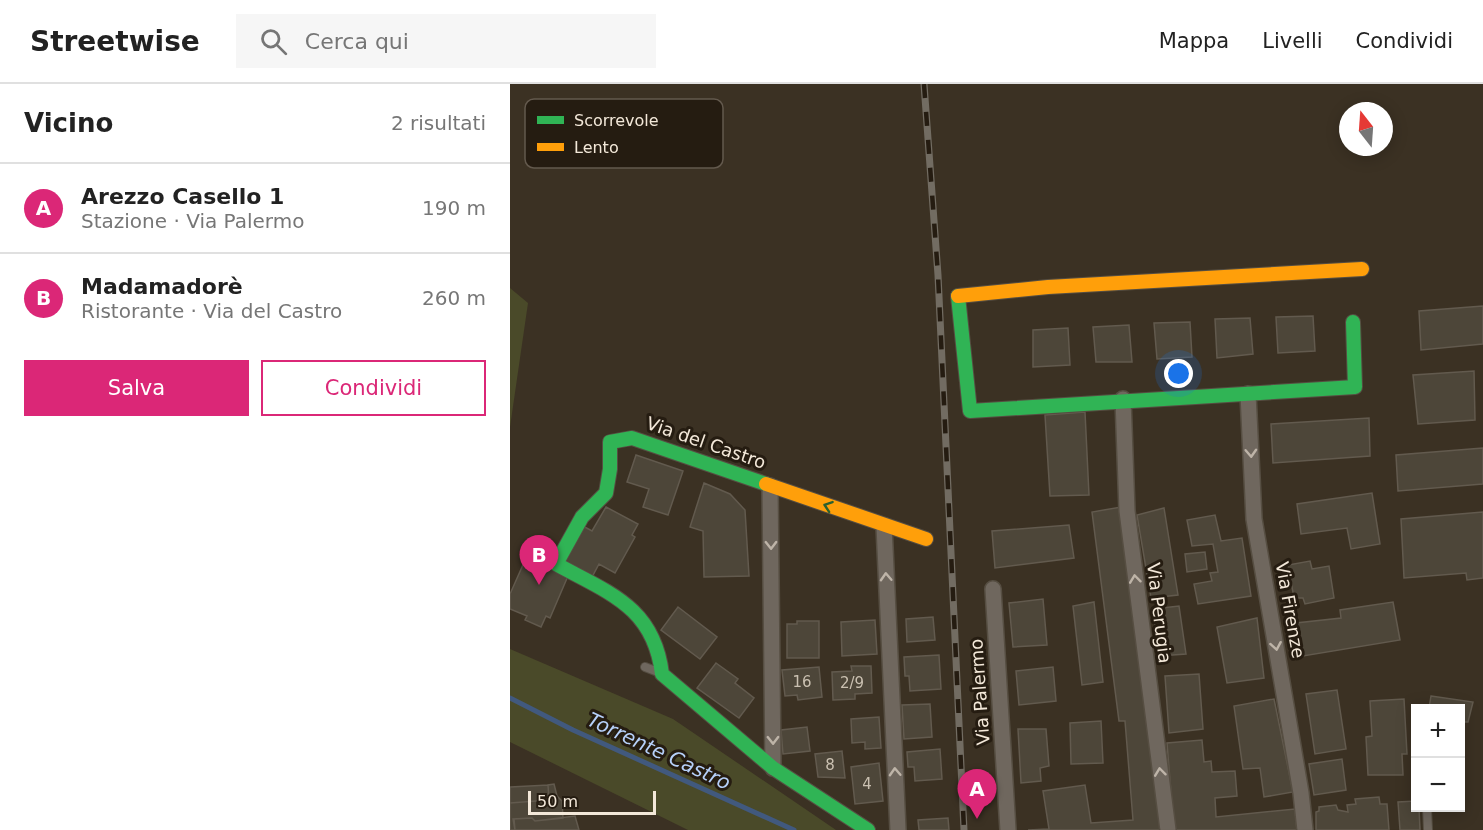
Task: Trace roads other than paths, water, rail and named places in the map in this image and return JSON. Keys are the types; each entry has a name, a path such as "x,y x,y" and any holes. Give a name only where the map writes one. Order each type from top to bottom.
{"street":[{"path":"1353,322 1355,387 1123,399 970,411 958,295 1048,287 1362,269"},
{"name":"Via Firenze","path":"1248,394 1254,519 1301,793 1305,830"},
{"name":"Via Perugia","path":"1123,399 1127,511 1168,830"},
{"name":"Via del Castro","path":"662,674 662,653 648,625 632,606 556,564 582,517 606,493 610,469 610,442 632,438 926,539"},
{"name":"Via del Castro","path":"770,486 773,768"},
{"path":"884,526 898,830"},
{"name":"Via Palermo","path":"993,588 1008,830"},
{"path":"662,674 773,768 868,830"}],"lane":[{"path":"645,667 662,674"},
{"path":"1427,812 1428,830"}],"waterway":[{"name":"Torrente Castro","path":"510,698 573,730 794,830"}],"railway":[{"path":"924,84 938,275 964,830"}],"place":[{"name":"Madamadorè","path":"539,585"},
{"name":"Arezzo Casello 1","path":"977,819"}]}
